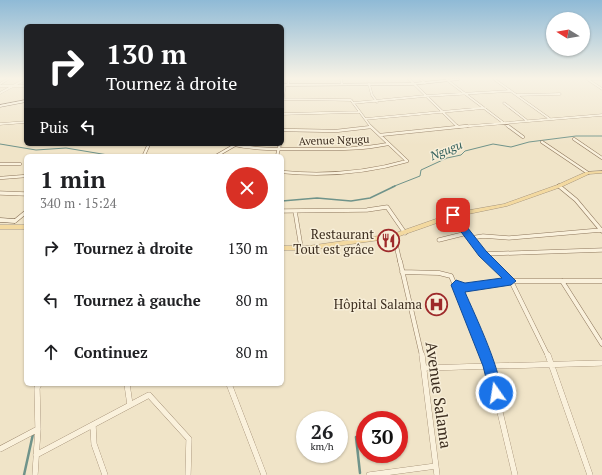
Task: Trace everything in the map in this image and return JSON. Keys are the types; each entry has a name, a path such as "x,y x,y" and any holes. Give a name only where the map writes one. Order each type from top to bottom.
{"main road":[{"path":"284,248 308,248 394,236 453,215 505,205 559,186 588,173 602,172"},
{"path":"0,227 24,228"}],"street":[{"path":"0,106 24,101"},
{"name":"Avenue Ngugu","path":"284,102 311,101"},
{"name":"Avenue Ngugu","path":"284,172 310,174 346,173 394,166 407,161 371,127 352,101"},
{"path":"354,104 384,101"},
{"path":"430,101 458,127"},
{"path":"475,101 523,137"},
{"path":"525,101 550,119"},
{"path":"504,103 526,120"},
{"path":"365,119 484,108"},
{"path":"284,114 359,112"},
{"path":"380,136 503,122 602,115"},
{"path":"0,124 24,122"},
{"path":"284,130 336,131 371,127"},
{"path":"574,139 602,158"},
{"path":"542,142 588,173"},
{"name":"Avenue Ngugu","path":"252,146 279,149 349,149 388,144"},
{"path":"219,154 231,146"},
{"path":"278,154 280,146"},
{"path":"0,164 20,164"},
{"path":"0,178 24,176"},
{"path":"559,186 576,200 602,230"},
{"path":"0,193 24,194"},
{"path":"284,211 367,210 387,207 405,233"},
{"path":"295,211 301,247"},
{"path":"8,227 24,214"},
{"path":"453,215 483,254 511,281 552,364 590,475"},
{"path":"0,220 15,221"},
{"path":"471,238 483,236 509,238 602,230"},
{"path":"439,240 467,233"},
{"name":"Avenue Salama","path":"394,236 425,368 437,475"},
{"path":"483,254 602,250"},
{"path":"402,272 439,272 450,276 456,285 489,366 515,475"},
{"path":"456,285 465,288 511,281 602,281"},
{"path":"562,281 602,344"},
{"path":"425,368 602,363"},
{"path":"35,475 35,430 38,386"},
{"path":"127,386 130,405"},
{"path":"230,386 264,475"},
{"path":"36,455 149,395 189,439 188,475"},
{"path":"93,425 94,444 105,475"},
{"path":"0,449 35,430"},
{"path":"369,475 436,466"}],"waterway":[{"name":"Ngugu","path":"392,187 420,176 421,170 447,158 461,155 465,151 493,144 511,147 529,142 576,136 602,136"},
{"name":"Ngugu","path":"0,144 36,150 66,148 102,154"},
{"name":"Ngugu","path":"284,201 317,198 351,201 370,198 395,186"},
{"path":"24,475 33,434"},
{"path":"359,463 360,473"}],"place":[{"name":"Restaurant Tout est grâce","path":"389,241"},
{"name":"Hôpital Salama","path":"437,304"}],"route":[{"path":"453,215 483,254 511,281 465,288 456,285 489,366 496,393"}]}
